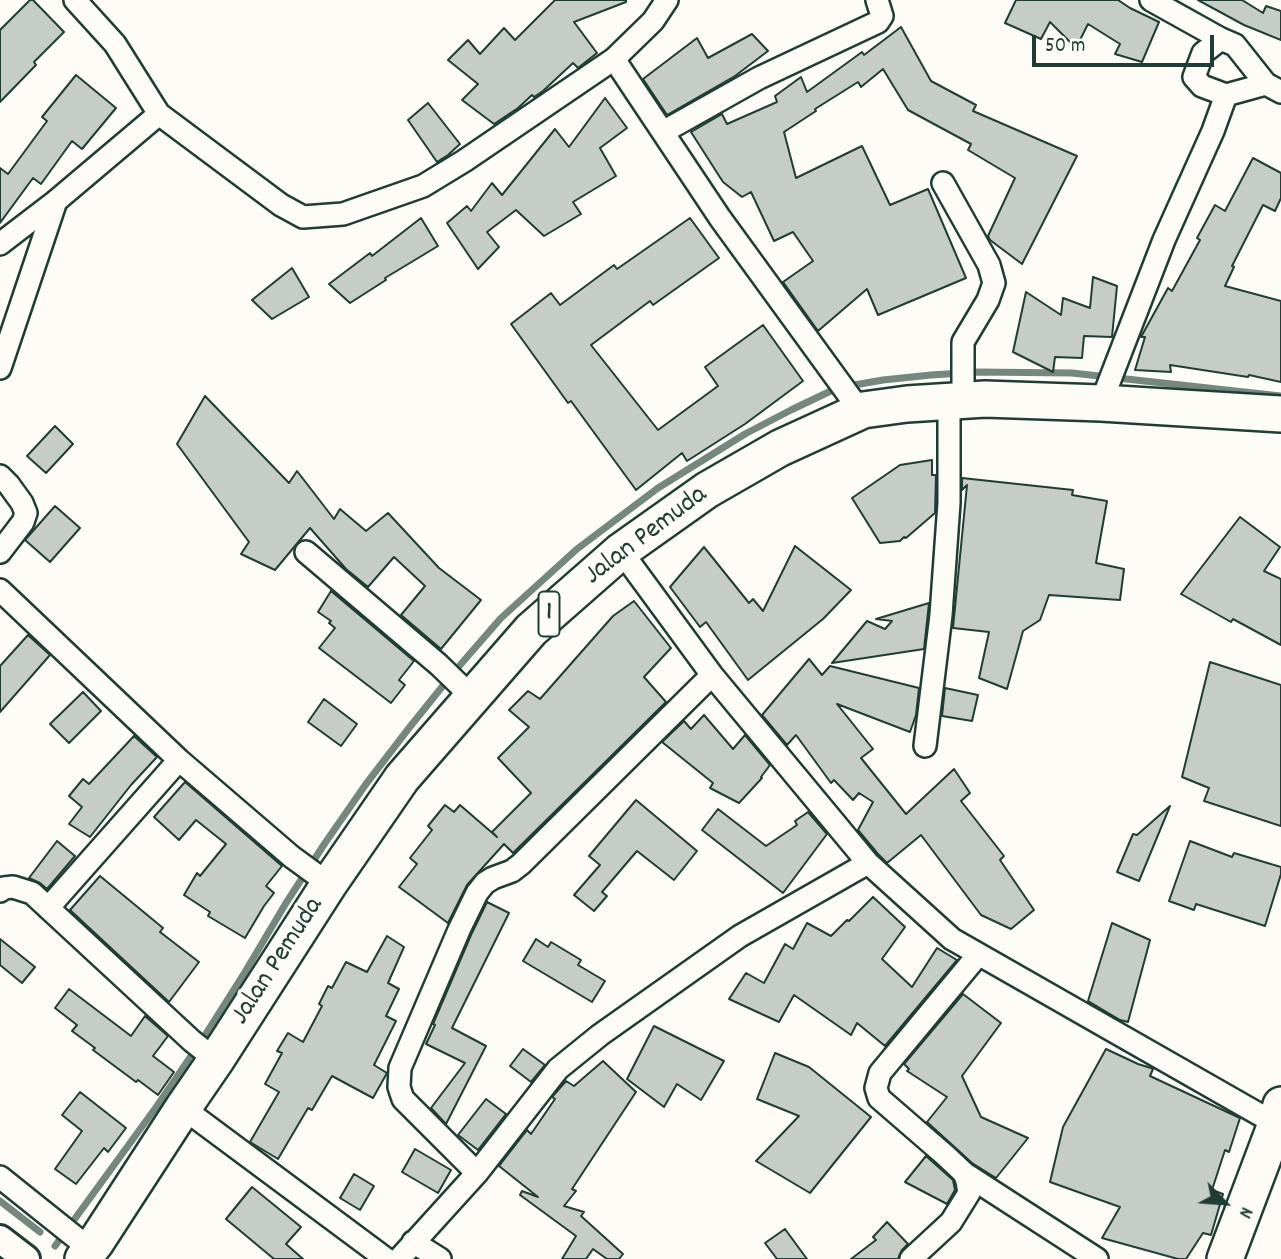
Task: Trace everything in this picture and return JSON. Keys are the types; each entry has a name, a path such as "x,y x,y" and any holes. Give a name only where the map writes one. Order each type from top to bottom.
{"highway":[{"name":"Jalan Pemuda","path":"85,1246 183,1108 205,1052 322,879 467,693 531,630 621,551 707,490 858,405 907,404 958,395 985,399 1105,396 1281,414"},
{"path":"1225,1259 1279,1114"}],"street":[{"path":"75,0 115,44 159,114 281,205 303,217 343,214 423,186 614,59 653,21 667,0"},
{"path":"663,132 759,78 878,22 882,16 877,0"},
{"path":"1152,0 1235,45 1274,88"},
{"path":"1221,39 1203,53 1194,77 1202,86 1226,94 1274,88"},
{"path":"614,59 720,218 858,405"},
{"path":"1105,396 1164,240 1213,131 1226,94"},
{"path":"0,244 56,201 159,114"},
{"path":"925,746 941,614 963,342 988,300 994,283 989,265 943,183"},
{"path":"0,368 56,201"},
{"path":"0,476 22,503 26,513 23,522 0,552"},
{"path":"621,551 712,675 868,863 953,939 978,955 1279,1114"},
{"path":"306,552 439,665 467,693"},
{"path":"0,590 179,760 292,857 322,879"},
{"path":"477,1173 403,1099 399,1087 400,1068 459,929 485,883 521,864 712,675"},
{"path":"48,908 179,760"},
{"path":"399,1259 477,1173 558,1069 600,1035 740,936 868,863"},
{"path":"0,891 13,887 32,893 205,1052"},
{"path":"978,955 880,1073 876,1088 879,1098 964,1173 1097,1259"},
{"path":"183,1108 386,1259"},
{"path":"911,1259 951,1222 962,1206 969,1193 964,1173"},
{"path":"0,1177 85,1246"},
{"path":"0,1239 26,1259"},
{"path":"413,1242 439,1259"}],"building":[{"path":"30,0 64,32 0,102 0,30"},
{"path":"555,0 626,2 574,22 597,53 578,68 573,63 543,91 534,97 532,95 494,124 462,100 478,84 448,60 468,40 480,54 504,28 515,40"},
{"path":"1016,0 1118,0 1159,22 1142,62 1115,54 1120,44 1088,24 1076,48 1050,22 1041,39 1005,23"},
{"path":"1198,0 1242,0 1263,13 1266,6 1281,11 1281,40 1244,25"},
{"path":"901,27 931,81 976,105 973,111 1077,156 1022,264 988,236 1015,178 968,150 971,144 908,110 883,69 861,87 858,82 815,109 816,111 784,132 796,178 862,146 890,205 928,189 966,278 878,315 867,289 818,331 783,282 813,261 793,232 774,241 751,192 742,197 723,182 691,132 722,114 727,124 777,102 775,96 801,77 807,92"},
{"path":"752,34 768,51 735,76 667,115 643,79 697,38 708,58"},
{"path":"76,75 116,108 82,149 72,141 41,184 33,178 0,223 0,168 8,174 47,121 42,117"},
{"path":"605,98 627,128 600,148 616,176 573,202 581,214 544,236 516,210 487,232 499,247 478,269 447,223 467,206 471,211 492,183 502,195 555,129 569,147"},
{"path":"428,103 460,144 437,162 408,120"},
{"path":"1253,158 1281,173 1281,198 1275,211 1263,205 1232,266 1234,267 1225,286 1281,301 1281,382 1170,365 1171,372 1135,370 1145,337 1141,337 1168,288 1172,291 1200,240 1197,238 1215,205 1225,211"},
{"path":"421,218 438,246 350,303 329,284 370,253 372,256"},
{"path":"690,218 719,258 653,305 650,301 591,345 658,430 718,386 705,367 763,325 803,381 745,424 687,461 682,453 636,490 511,324 551,293 560,305 614,265 617,269"},
{"path":"292,268 309,297 272,319 252,300"},
{"path":"1093,277 1117,286 1112,337 1084,336 1082,358 1055,357 1053,372 1013,352 1026,292 1061,315 1063,298 1090,308"},
{"path":"205,396 289,483 297,471 334,519 340,509 366,531 388,513 439,568 481,600 441,649 401,615 425,586 394,557 368,587 346,569 310,528 275,570 241,554 249,542 177,444"},
{"path":"55,426 73,444 46,473 27,456"},
{"path":"932,460 932,475 936,475 935,513 906,538 880,543 852,498 900,465"},
{"path":"962,478 1073,490 1072,495 1107,501 1096,563 1124,569 1120,600 1049,595 1040,620 1023,631 1007,689 979,678 989,632 953,628 967,485 962,490"},
{"path":"55,506 80,528 50,562 25,540"},
{"path":"1240,517 1280,547 1264,571 1281,579 1281,645 1233,619 1231,622 1181,594"},
{"path":"795,546 851,590 823,619 748,680 706,622 700,627 670,587 704,547 749,603 753,599 763,611"},
{"path":"331,591 414,661 399,680 405,685 391,703 319,648 335,628 329,623 331,621 318,612"},
{"path":"634,601 671,648 644,677 666,702 513,853 504,844 467,885 448,923 399,887 417,864 410,858 432,830 428,826 445,805 454,812 460,805 497,837 492,832 531,793 498,758 529,727 509,710 528,691 540,699 613,616"},
{"path":"929,603 924,649 832,663 867,621 885,629 892,621 876,619"},
{"path":"28,635 50,655 0,712 0,666"},
{"path":"809,659 822,675 830,666 919,688 916,715 910,732 837,704 873,749 861,758 906,814 954,769 970,793 961,801 1004,856 1000,860 1034,910 1011,929 981,915 921,835 887,863 858,830 873,802 859,793 853,800 834,780 831,783 796,735 787,745 762,715"},
{"path":"1210,662 1281,685 1281,826 1204,801 1209,788 1182,777"},
{"path":"945,688 978,695 972,721 942,716"},
{"path":"83,692 101,711 69,743 50,724"},
{"path":"324,699 357,724 341,746 308,722"},
{"path":"704,715 733,749 745,735 770,765 739,803 710,788 713,783 662,742 684,721 691,729"},
{"path":"134,736 157,757 90,837 69,824 82,807 69,796 83,779 89,784"},
{"path":"185,782 282,866 266,886 274,893 245,938 208,916 210,912 184,895 197,873 200,876 226,844 196,820 179,840 154,817"},
{"path":"636,800 697,851 674,880 637,851 602,892 607,896 594,911 574,895 600,865 589,856"},
{"path":"1170,806 1139,881 1117,872 1133,834 1137,835"},
{"path":"718,809 766,846 797,825 795,821 808,812 827,834 783,893 702,830"},
{"path":"57,841 75,856 47,889 29,878"},
{"path":"1190,841 1232,857 1234,853 1281,867 1265,926 1196,904 1194,910 1169,901"},
{"path":"100,876 163,928 160,932 199,962 169,1002 70,910"},
{"path":"873,897 905,927 882,959 912,987 937,948 957,960 885,1046 857,1023 851,1035 794,995 779,1022 729,999 746,973 764,983 785,944 793,949 807,923 831,936"},
{"path":"487,902 509,913 452,1028 486,1046 446,1124 431,1108 465,1063 426,1044"},
{"path":"1112,923 1150,940 1128,1022 1088,1001"},
{"path":"387,936 404,947 388,983 399,989 386,1016 396,1021 374,1065 387,1073 373,1098 332,1076 312,1110 308,1108 278,1159 250,1142 279,1092 265,1084 282,1053 277,1051 288,1033 303,1042 322,1006 319,1004 328,986 332,988 346,962 367,972"},
{"path":"0,939 35,967 22,983 0,965"},
{"path":"536,939 548,947 551,942 581,960 578,965 605,981 592,1002 523,961"},
{"path":"69,989 131,1036 145,1016 168,1036 153,1056 174,1072 158,1095 93,1050 95,1048 72,1031 77,1025 55,1008"},
{"path":"963,994 1001,1023 962,1076 981,1117 1028,1138 996,1178 972,1163 927,1122 947,1097 907,1071 909,1069 904,1064"},
{"path":"654,1026 724,1061 701,1100 677,1084 664,1107 627,1079"},
{"path":"523,1049 545,1065 531,1082 510,1066"},
{"path":"1106,1049 1153,1069 1150,1076 1240,1118 1229,1152 1225,1150 1212,1190 1223,1194 1211,1235 1203,1233 1186,1259 1102,1238 1120,1207 1050,1182 1063,1127"},
{"path":"775,1053 809,1067 871,1117 810,1193 756,1161 799,1116 757,1099"},
{"path":"603,1061 636,1092 572,1189 576,1191 564,1206 584,1212 581,1216 623,1254 619,1259 607,1259 593,1249 586,1259 562,1259 576,1236 520,1195 522,1191 538,1197 499,1166 527,1130 531,1134 555,1099 552,1097 566,1081 574,1086"},
{"path":"80,1092 126,1128 108,1152 104,1148 76,1184 55,1169 82,1131 62,1115"},
{"path":"486,1099 506,1114 478,1150 458,1135"},
{"path":"415,1149 451,1170 438,1193 402,1172"},
{"path":"926,1156 953,1180 955,1190 947,1204 905,1182"},
{"path":"354,1174 374,1186 360,1210 340,1198"},
{"path":"252,1187 301,1227 286,1244 303,1259 274,1259 226,1219"},
{"path":"887,1222 908,1244 898,1259 851,1259 876,1240 873,1237"},
{"path":"785,1229 807,1259 777,1259 765,1243"}],"waterway":[{"path":"55,1246 157,1106 202,1040 325,843 409,728 501,618 577,549 658,488 745,434 791,410 837,388 883,380 978,372 1072,373 1281,396"},
{"path":"0,1201 40,1232"}]}
